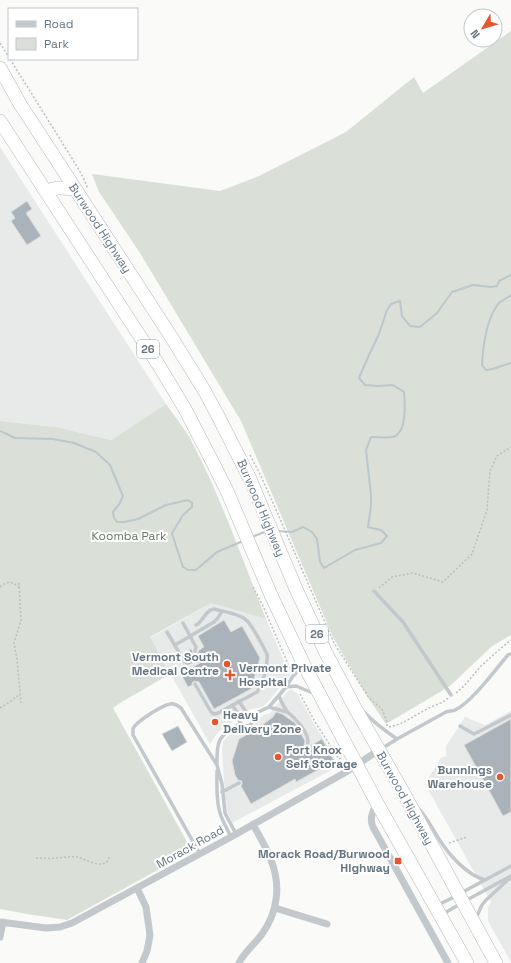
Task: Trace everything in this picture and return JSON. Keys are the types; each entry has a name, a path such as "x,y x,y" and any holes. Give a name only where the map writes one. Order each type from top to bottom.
{"highway":[{"name":"Burwood Highway","path":"0,68 20,104 81,189 204,390 247,473 268,507 282,557 319,638 355,708 403,792 496,963"},
{"name":"Burwood Highway","path":"0,121 173,388 213,463 236,512 256,560 319,695 344,756 356,765 467,963"},
{"path":"46,192 51,189 58,188 81,189"}],"street":[{"name":"Morack Road","path":"1,922 46,928 60,927 72,923 233,836 356,765 379,750"},
{"path":"377,803 372,812 371,821 373,827 448,963"},
{"path":"239,963 243,956 262,934 271,918 277,897 275,871 253,824"},
{"path":"137,888 146,907 150,935 147,951 142,963"},
{"path":"275,908 327,924"},
{"path":"0,937 1,922"}],"lane":[{"path":"374,591 403,622 452,695"},
{"path":"196,625 201,621 205,614 214,609 240,616 246,619 250,624 267,654 268,660 260,688 256,692 218,714 211,712 208,702 197,685"},
{"path":"174,644 214,622 222,611"},
{"path":"183,623 196,647 195,651"},
{"path":"168,632 184,661 187,663 191,662 192,660"},
{"path":"379,750 446,712 460,707 473,697 508,655 511,654"},
{"path":"252,715 269,707 286,688 293,676 304,665"},
{"path":"286,688 296,686 319,695"},
{"path":"279,696 288,712 301,725 308,740 307,746"},
{"path":"239,701 246,712 252,715"},
{"path":"200,854 133,735 133,729 136,724 159,709 170,704 176,704 181,708 217,765 222,784 225,814 233,836"},
{"path":"232,705 240,716 241,723"},
{"path":"269,707 288,712"},
{"path":"355,708 361,708 373,722 397,739"},
{"path":"240,716 246,712"},
{"path":"241,723 245,726 251,724 253,720 252,715"},
{"path":"460,726 474,734 511,715"},
{"path":"233,836 221,817 219,807 217,785 218,744 225,734 241,723"},
{"path":"222,792 239,783"},
{"path":"403,792 421,810 440,841 455,859 468,872 485,880"},
{"path":"438,911 461,898 485,880 511,866"},
{"path":"438,911 461,898 511,877"},
{"path":"474,922 486,900 511,877"}],"path":[{"path":"0,43 8,55"},
{"path":"11,60 83,177 81,189"},
{"path":"374,591 392,577 413,573 443,582 472,554 487,510 490,471 497,456 511,447"},
{"path":"268,507 295,554 334,643 369,698 382,709 387,722 387,727 405,722 428,708 445,701 464,686 480,667 511,640"},
{"path":"0,587 10,582 19,587"},
{"path":"19,583 21,620 14,643 21,703"},
{"path":"0,708 20,694"},
{"path":"450,843 467,837"},
{"path":"36,858 77,857 102,864 106,863 109,859 109,855"}],"shaded area":[{"path":"0,147 166,404 111,440 56,427 0,421"},
{"name":"Vermont Private Hospital","path":"211,603 266,619 290,675 268,702 262,707 242,711 231,723 218,732 210,744 150,638"},
{"name":"Fort Knox Self Storage","path":"292,689 297,693 339,766 232,823 227,811 225,799 222,749 223,742 232,734 251,728 257,720 270,713 288,691"},
{"path":"511,711 511,962 488,921 488,907 491,902 425,784 441,758 446,756 446,746 465,717 485,725"}],"green space":[{"path":"511,31 511,635 491,647 450,686 386,724 367,696 333,637 241,421 140,253 99,192 92,174 220,191 259,176 346,132 414,77 423,93 487,48 503,48 503,37"},
{"name":"Koomba Park","path":"166,404 187,434 204,465 232,531 266,619 211,603 150,637 170,674 113,708 192,851 67,920 0,909 0,421 56,427 111,440"}],"building":[{"path":"27,201 32,209 26,213 41,236 27,245 11,221 15,218 11,212"},
{"name":"Vermont South Medical Centre","path":"224,620 231,632 242,626 260,658 251,689 214,709 199,682 194,681 192,685 188,687 181,674 200,663 195,661 193,657 187,659 190,649 192,650 193,654 196,654 204,647 198,636"},
{"path":"276,712 282,714 295,723 305,741 305,748 309,749 310,746 322,739 334,761 296,782 295,779 251,804 241,786 242,781 238,780 235,775 232,761 239,739 257,729 273,717"},
{"name":"Bunnings Warehouse","path":"511,719 511,812 503,816 464,745"},
{"path":"178,726 187,742 172,751 162,734"}],"waterway":[{"path":"277,531 292,532 303,527 312,532 317,539 320,562 324,568 355,550 381,543 387,536 381,530 368,527 371,495 366,450 371,437 393,437 401,430 404,417 404,392 393,385 365,385 359,378 379,334 387,310 391,304 400,301 402,316 410,326 420,327 437,313 452,292 473,285 491,287 497,286 499,281 511,276"},
{"path":"511,295 498,304 488,325 484,341 482,365 486,370 489,370 511,363"},
{"path":"0,431 15,438 53,439 74,443 96,452 110,465 123,496 113,512 114,518 117,522 138,519 166,505 188,500 192,503 192,507 183,515 172,533 183,567 188,570 196,570 217,552 243,541"},
{"path":"252,537 267,531"}],"place":[{"name":"Vermont South Medical Centre","path":"227,664"},
{"name":"Vermont Private Hospital","path":"230,675"},
{"name":"Heavy Delivery Zone","path":"215,722"},
{"name":"Fort Knox Self Storage","path":"278,757"},
{"name":"Bunnings Warehouse","path":"500,777"},
{"name":"Morack Road/Burwood Highway","path":"398,861"}]}
